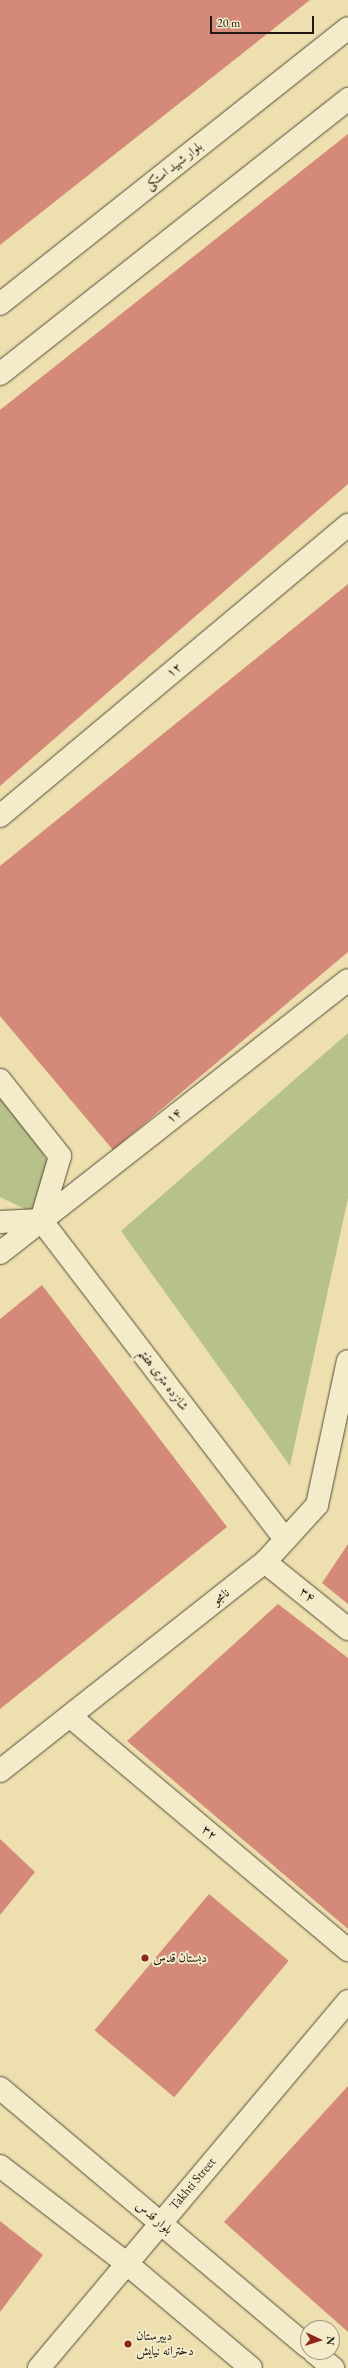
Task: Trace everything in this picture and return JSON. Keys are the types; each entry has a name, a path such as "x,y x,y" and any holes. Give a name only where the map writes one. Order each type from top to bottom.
{"street":[{"name":"بلوار شهید استکی","path":"0,304 348,28"},
{"path":"0,374 348,99"},
{"name":"۱۲","path":"0,816 348,525"},
{"name":"۱۴","path":"0,1253 348,980"},
{"path":"0,1080 60,1156 41,1220 0,1222"},
{"name":"شانزده متری هفتم","path":"41,1220 285,1539"},
{"name":"نامجو","path":"0,1771 71,1717 265,1562 317,1505 348,1361"},
{"name":"۳۴","path":"265,1562 348,1629"},
{"name":"۳۲","path":"71,1717 348,1950"},
{"name":"Takhti Street","path":"39,2368 348,2001"},
{"name":"بلوار قدس","path":"0,2088 300,2340"},
{"path":"0,2166 126,2263 251,2368"},
{"path":"323,2360 332,2368"}],"green space":[{"path":"348,1033 348,1198 290,1466 121,1231"},
{"path":"0,1094 35,1137 50,1168 33,1213 0,1197"}],"building":[{"path":"0,0 310,0 0,245"},
{"path":"348,134 348,484 0,786 0,410"},
{"path":"348,584 348,952 113,1150 0,1016 0,866"},
{"path":"42,1285 227,1527 0,1709 0,1319"},
{"path":"348,1544 348,1604 322,1583"},
{"path":"278,1604 348,1658 348,1929 127,1741"},
{"path":"0,1839 35,1872 0,1915"},
{"path":"209,1894 289,1961 174,2097 95,2030"},
{"path":"348,2086 348,2332 340,2325 340,2320 334,2320 224,2222"},
{"path":"0,2221 43,2255 0,2312"}],"place":[{"name":"دبستان قدس","path":"145,1958"},
{"name":"دبیرستان دخترانه نیایش","path":"128,2344"}]}
